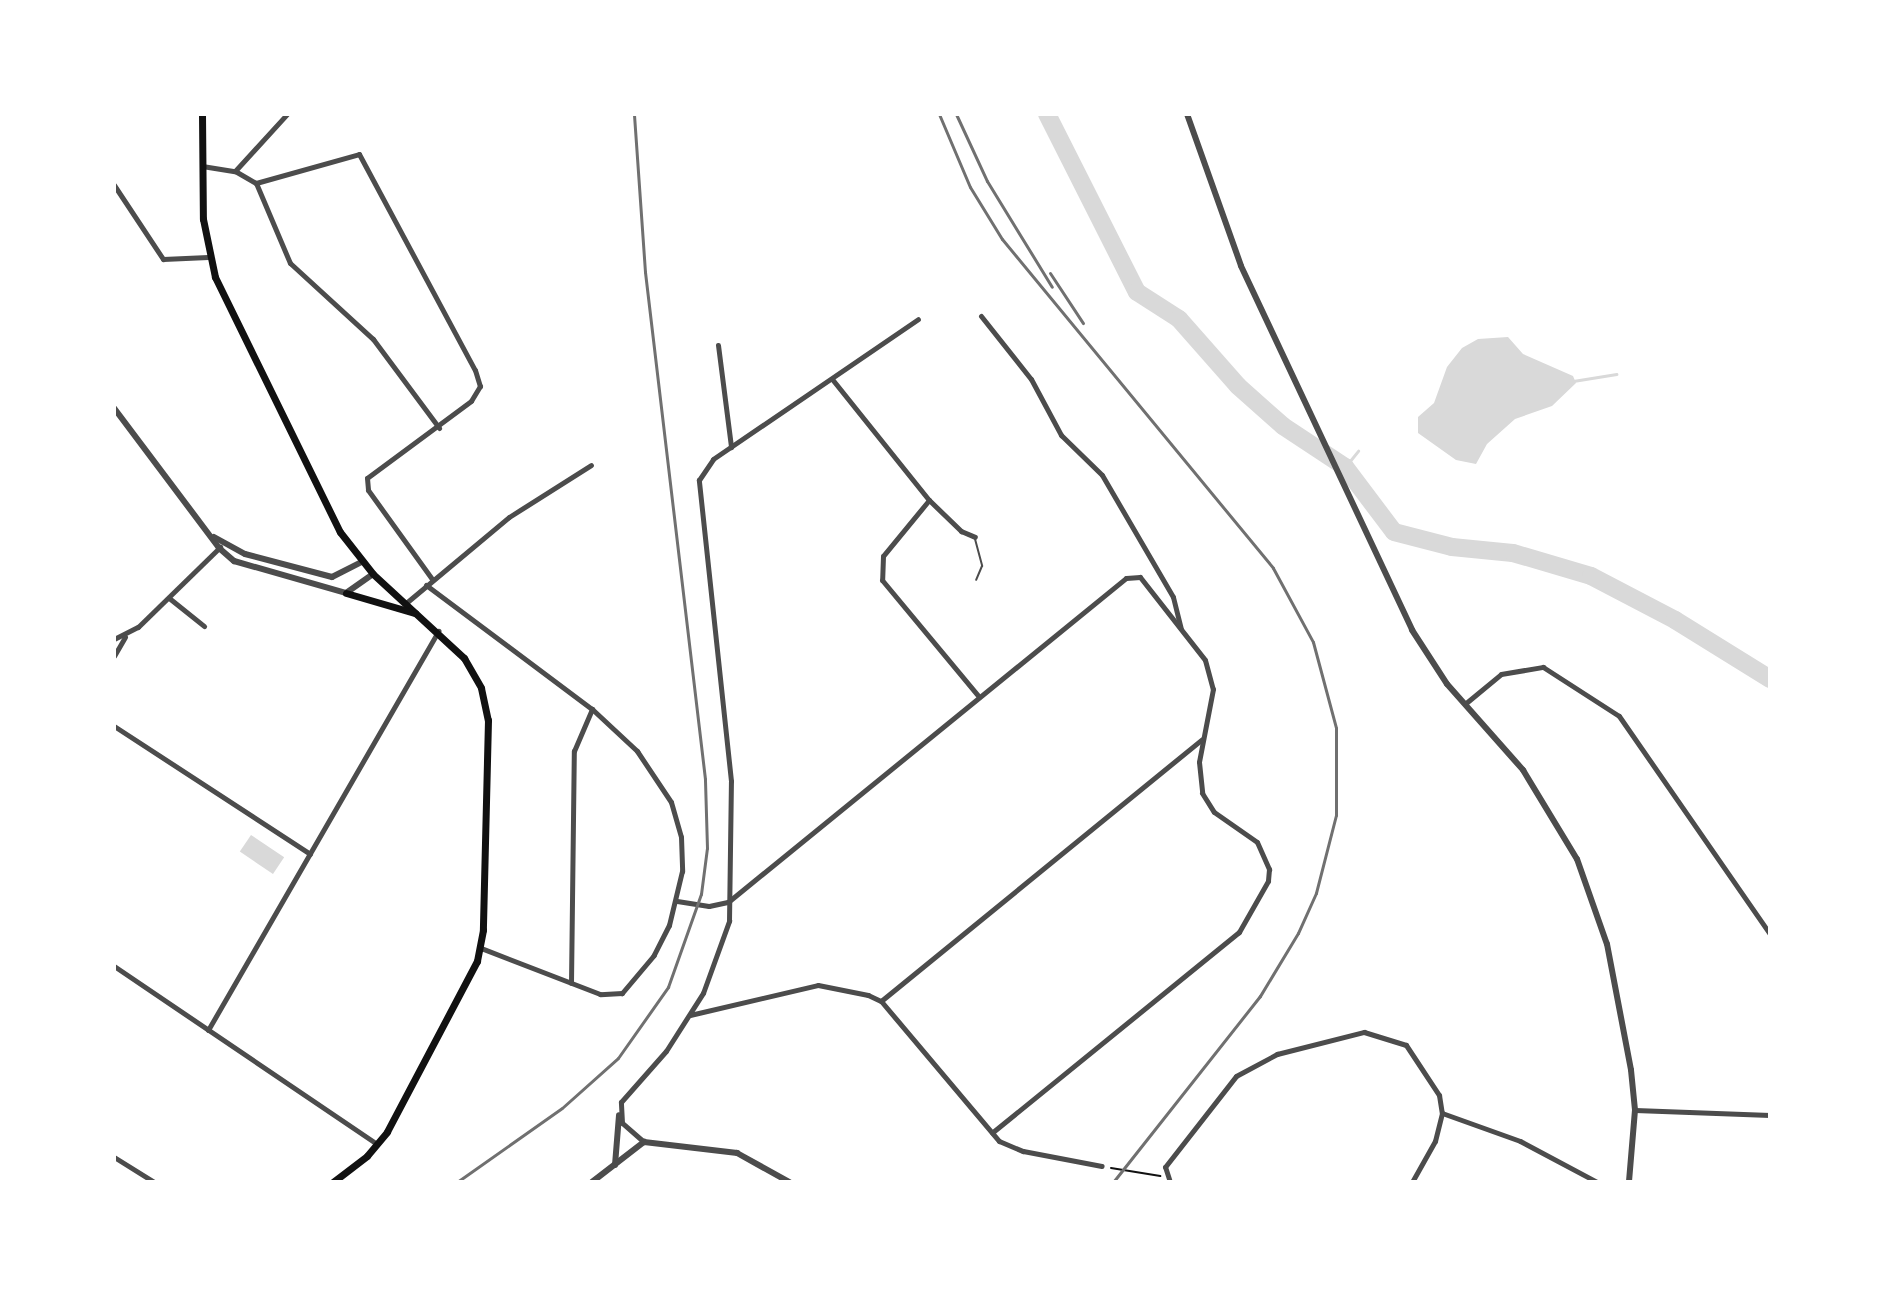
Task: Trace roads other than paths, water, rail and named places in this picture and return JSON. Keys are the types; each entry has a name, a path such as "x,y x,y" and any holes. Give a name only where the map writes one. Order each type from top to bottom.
{"main road":[{"path":"202,114 208,257 340,532 373,574 438,630 473,671 488,720 481,948 378,1145 333,1182"},
{"path":"346,593 417,613"}],"street":[{"path":"235,171 287,114"},
{"path":"1187,114 1241,266 1291,379 1392,588 1431,661 1547,805 1583,872 1607,944 1635,1110 1629,1182"},
{"path":"256,183 359,154 479,379 471,401 439,428 372,473 366,484 432,579"},
{"path":"202,166 235,171 256,183 290,263 373,339 439,428"},
{"path":"114,185 163,259 208,257"},
{"path":"981,316 1031,379 1061,435 1102,475 1173,597 1181,629"},
{"path":"615,1165 619,1115 624,1095 666,1051 689,1015 727,936 731,781 699,498 705,469 731,447 918,319"},
{"path":"718,345 731,447"},
{"path":"832,378 929,500 961,531 975,537"},
{"path":"114,408 212,536 243,565 346,593 373,574"},
{"path":"406,603 551,486 591,465"},
{"path":"929,500 883,556 882,580 979,697"},
{"path":"221,546 332,577 362,562"},
{"path":"114,656 125,637 221,546"},
{"path":"677,901 709,906 728,902 1126,578 1140,577 1205,660 1213,689 1202,739 1199,779 1205,800 1214,812 1257,842 1269,869 1263,896 1247,925 992,1133"},
{"path":"426,585 592,709 637,751 671,802 681,837 677,901 654,955 622,993 600,994 481,948"},
{"path":"169,598 204,626"},
{"path":"208,1030 438,630"},
{"path":"114,639 125,637"},
{"path":"1466,703 1501,674 1528,666 1543,667 1619,716 1770,934"},
{"path":"571,983 574,751 592,709"},
{"path":"114,726 310,854"},
{"path":"881,1001 1202,739"},
{"path":"114,966 378,1145"},
{"path":"689,1015 818,985 852,989 881,1001 992,1133 1015,1149 1102,1166"},
{"path":"1170,1182 1164,1176 1165,1167 1236,1076 1277,1054 1337,1035 1379,1032 1406,1045 1431,1077 1442,1113 1424,1166 1412,1182"},
{"path":"1635,1110 1770,1115"},
{"path":"1442,1113 1520,1141 1597,1182"},
{"path":"619,1115 627,1131 644,1142 727,1151 789,1182"},
{"path":"592,1182 644,1142"},
{"path":"114,1157 154,1182"}],"lane":[{"path":"975,537 982,566 976,580"}],"waterway":[{"path":"1047,114 1137,292 1179,319 1238,386 1283,426 1345,467 1394,532 1452,547 1513,553 1591,576 1675,620 1770,679"},
{"path":"1573,381 1616,374"},
{"path":"1345,467 1358,451"}],"railway":[{"path":"457,1182 562,1108 618,1058 668,987 701,894 707,848 705,779 645,272 634,114"},
{"path":"939,114 970,187 1002,239 1273,568 1313,642 1336,728 1336,815 1316,893 1298,933 1260,996 1113,1182"},
{"path":"956,114 987,181 1052,287"},
{"path":"1050,273 1083,323"}]}
